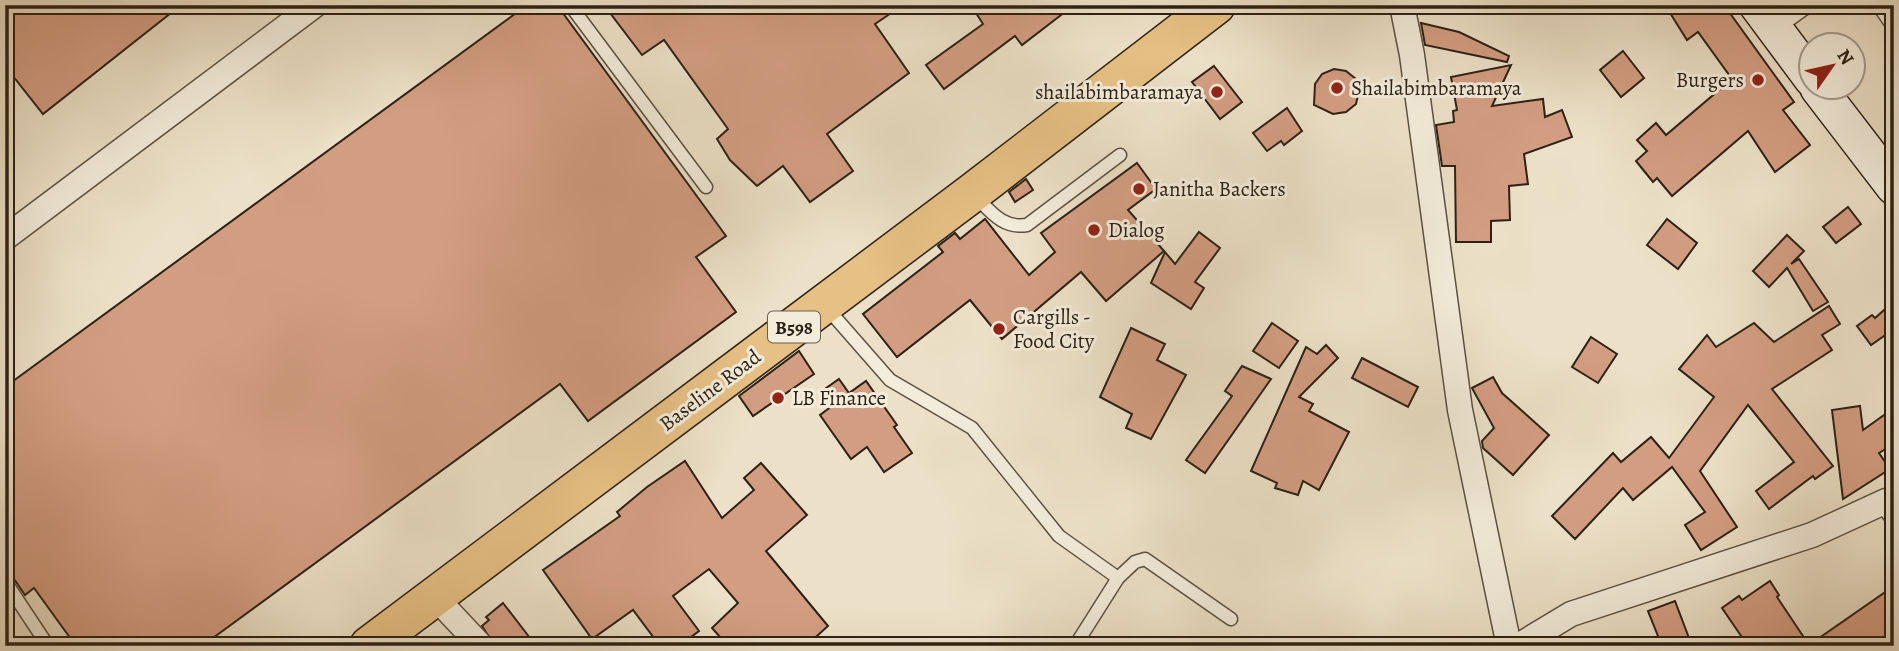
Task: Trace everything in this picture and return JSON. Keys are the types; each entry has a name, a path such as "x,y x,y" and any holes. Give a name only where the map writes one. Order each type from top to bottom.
{"main road":[{"name":"Baseline Road","path":"369,646 972,193 1216,5"},
{"path":"1766,18 1798,61"},
{"path":"1830,102 1889,171"}],"street":[{"path":"5,238 315,5"},
{"path":"1402,5 1412,55 1460,410 1508,646"},
{"path":"1518,646 1571,614 1812,535 1891,502"},
{"path":"435,597 481,646"}],"lane":[{"path":"570,5 706,187"},
{"path":"1766,18 1810,5"},
{"path":"1878,5 1894,28"},
{"path":"972,193 1001,221 1013,228 1027,225 1121,155"},
{"path":"824,304 890,380 972,428 1059,536 1118,578"},
{"path":"1075,646 1118,578 1135,562 1145,559 1231,619"},
{"path":"5,581 48,646"}],"building":[{"path":"5,5 181,5 43,114 5,66"},
{"path":"527,5 557,5 726,236 696,257 736,312 588,421 560,384 202,646 76,646 34,588 25,595 12,576 5,572 5,387"},
{"path":"604,5 903,5 875,24 909,73 827,134 853,171 810,202 783,166 757,186 730,160 717,139 728,129 664,40 642,55"},
{"path":"971,5 1074,5 1022,45 1015,36 944,89 926,65 983,24"},
{"path":"1665,5 1724,5 1794,102 1783,110 1810,145 1775,172 1748,131 1672,196 1657,178 1653,182 1636,161 1647,151 1637,140 1656,123 1666,135 1732,79 1698,32 1687,40"},
{"path":"1421,23 1459,32 1509,56 1507,62 1425,45"},
{"path":"1623,51 1644,78 1621,97 1600,70"},
{"path":"1511,65 1492,106 1543,99 1545,117 1562,110 1572,137 1524,154 1528,184 1509,186 1510,220 1491,221 1491,242 1456,242 1455,166 1442,166 1436,125 1454,122 1453,111 1457,110 1451,77"},
{"name":"shailabimbaramaya","path":"1214,66 1242,102 1220,119 1192,82"},
{"name":"Shailabimbaramaya","path":"1334,69 1346,71 1356,79 1359,91 1356,104 1346,112 1333,114 1314,105 1315,84 1322,74"},
{"name":"shailabimbaramaya","path":"1287,108 1302,131 1284,145 1281,141 1267,151 1253,133"},
{"path":"1137,163 1156,189 1128,210 1164,251 1106,301 1081,272 1002,339 970,300 897,357 863,314 943,252 938,246 955,233 960,239 985,219 1029,275 1055,252 1041,233"},
{"path":"1026,179 1033,190 1015,202 1009,192"},
{"path":"1848,207 1861,224 1836,243 1823,227"},
{"path":"1667,219 1697,243 1678,269 1647,245"},
{"path":"1199,232 1220,248 1195,282 1204,288 1191,309 1151,283 1165,252 1175,264"},
{"path":"1787,235 1804,251 1791,264 1799,259 1828,302 1813,311 1787,268 1769,287 1753,271"},
{"path":"1894,301 1894,329 1871,345 1857,326 1872,315 1875,318"},
{"path":"1829,306 1840,324 1822,335 1832,350 1772,389 1833,466 1815,479 1813,476 1769,509 1756,491 1794,462 1748,405 1700,471 1737,527 1701,550 1685,525 1705,512 1672,467 1633,500 1623,488 1575,539 1552,516 1613,453 1621,462 1651,437 1669,458 1714,397 1679,369 1707,335 1716,347 1754,323 1774,342"},
{"path":"1272,323 1298,341 1279,368 1253,351"},
{"path":"1131,328 1165,344 1157,360 1186,375 1151,439 1126,428 1132,414 1100,397"},
{"path":"1591,337 1617,354 1598,383 1572,367"},
{"path":"1326,345 1338,358 1299,397 1313,404 1309,411 1349,432 1319,490 1303,481 1298,495 1275,488 1277,483 1251,471 1306,347 1317,354"},
{"path":"799,351 814,374 753,416 739,396"},
{"path":"1362,358 1418,387 1408,407 1352,378"},
{"path":"1242,366 1271,379 1205,473 1186,460 1232,396 1225,391"},
{"path":"1493,377 1502,393 1549,435 1513,475 1483,448 1482,441 1494,428 1472,388"},
{"path":"839,379 849,393 866,381 897,425 894,427 912,453 884,472 867,447 851,459 820,415 832,406 822,391"},
{"path":"1860,406 1863,430 1894,408 1894,444 1879,453 1890,469 1843,499 1832,410"},
{"path":"685,461 722,518 754,490 744,478 761,463 807,515 766,551 828,626 806,646 728,646 712,628 738,603 709,569 673,596 699,631 679,646 660,646 633,610 592,639 543,570 620,516 617,512"},
{"path":"1770,581 1779,595 1777,597 1809,645 1894,586 1894,646 1748,646 1722,608 1739,596 1742,600"},
{"path":"1675,601 1692,646 1662,646 1648,611"},
{"path":"503,603 530,638 521,646 495,646 482,626 489,620 486,617"}],"place":[{"name":"Burgers","path":"1758,80"},
{"name":"Shailabimbaramaya","path":"1337,88"},
{"name":"shailabimbaramaya","path":"1217,92"},
{"name":"Janitha Backers","path":"1139,189"},
{"name":"Dialog","path":"1094,230"},
{"name":"Cargills - Food City","path":"999,329"},
{"name":"LB Finance","path":"778,398"}]}
